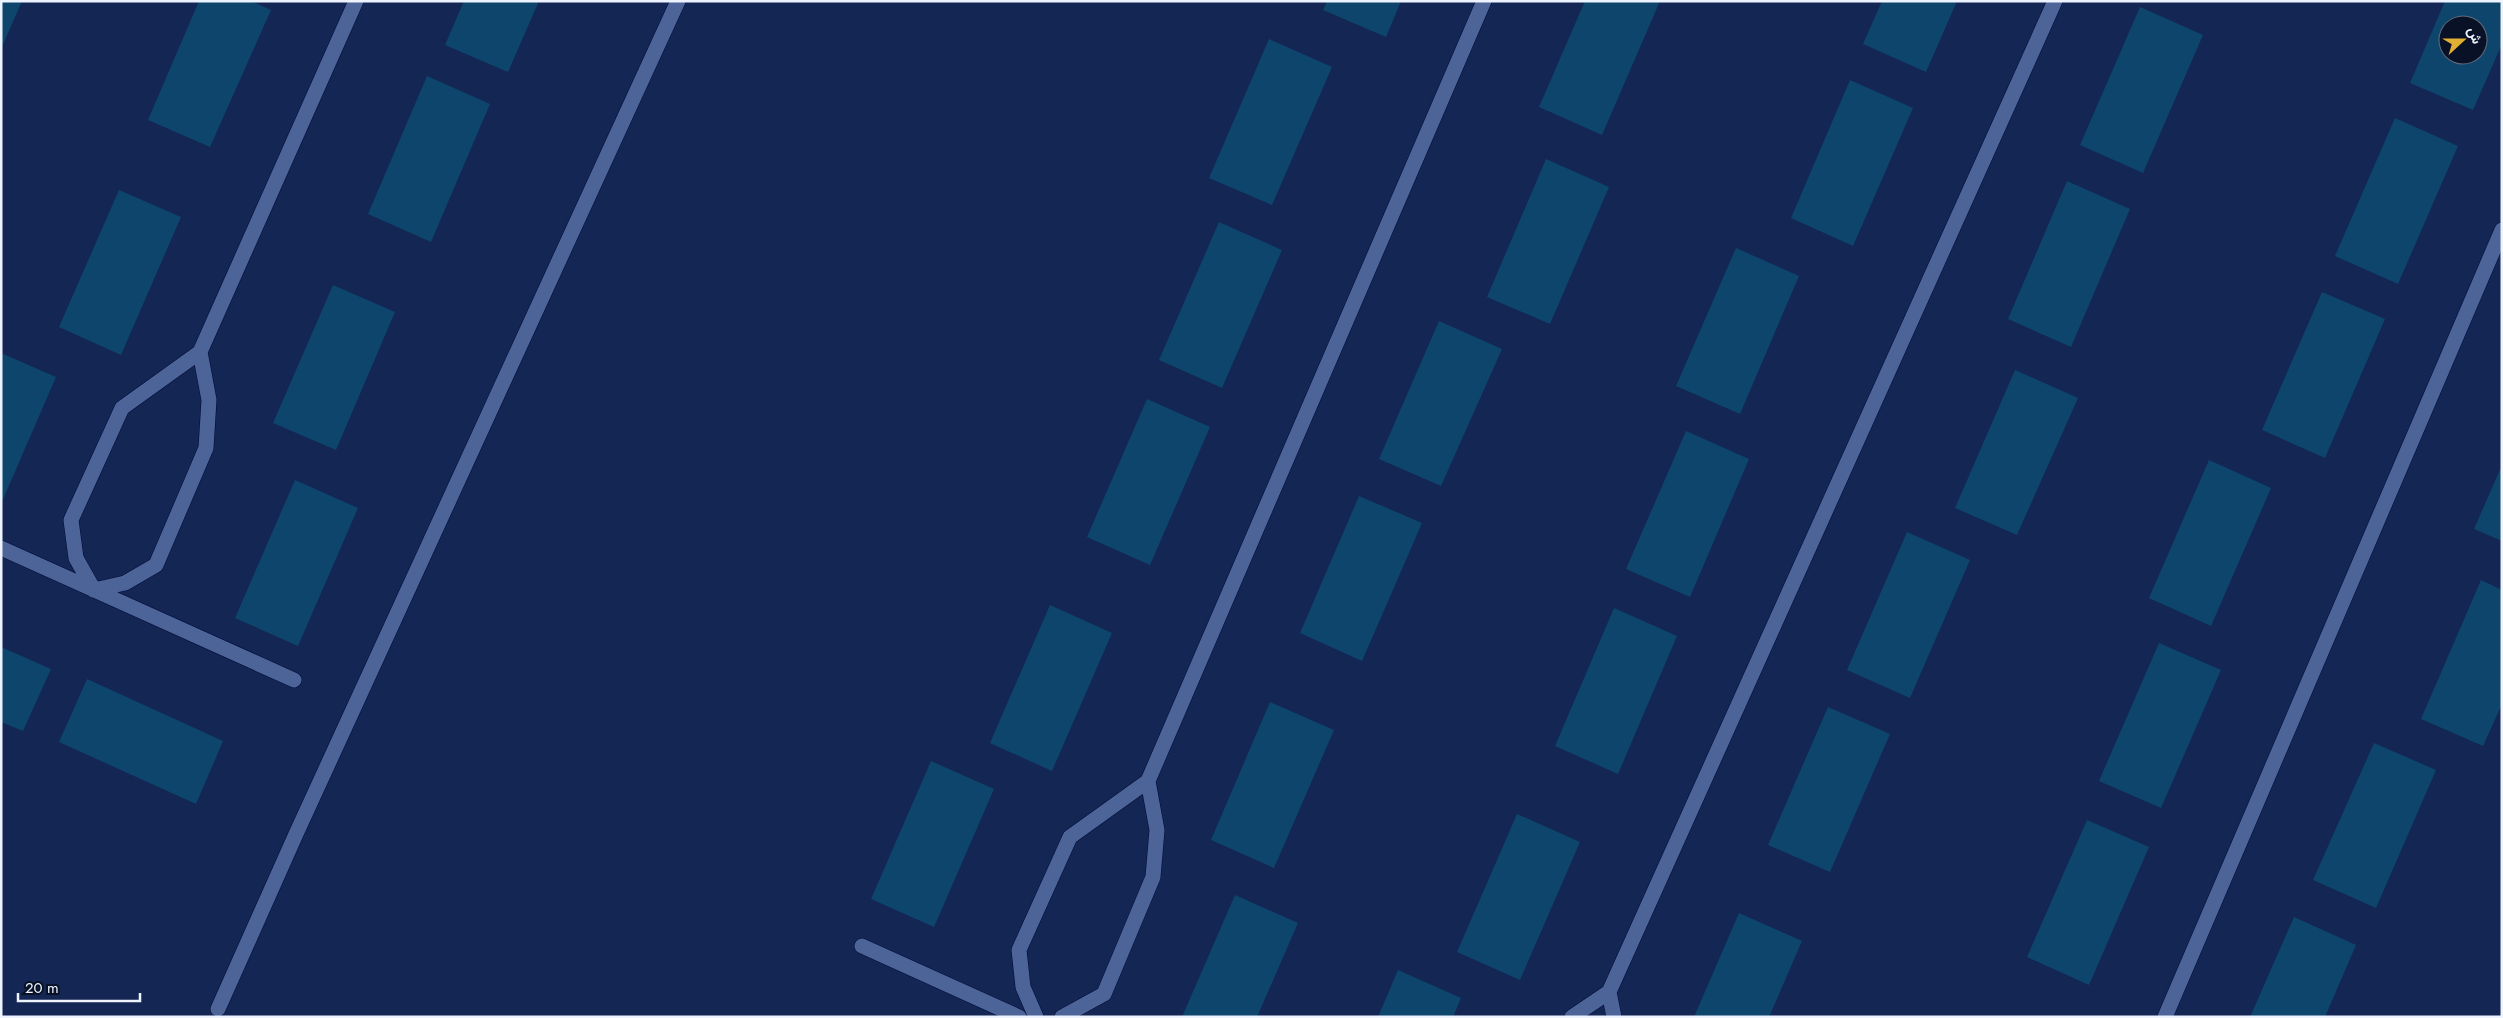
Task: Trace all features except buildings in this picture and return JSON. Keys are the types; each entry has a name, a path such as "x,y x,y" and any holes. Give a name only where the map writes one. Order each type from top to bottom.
{"street":[{"path":"94,590 76,558 71,520 122,408 200,352 356,1"},
{"path":"218,1009 300,825 678,1"},
{"path":"1036,1017 1023,987 1019,950 1070,837 1148,781 1484,1"},
{"path":"1572,1017 1609,992 2055,1"},
{"path":"2165,1017 2502,230"},
{"path":"94,590 125,583 156,565 206,448 209,400 200,352"},
{"path":"1,548 294,680"},
{"path":"1062,1017 1104,994 1153,877 1157,830 1148,781"},
{"path":"862,946 1019,1017"},
{"path":"1609,992 1614,1017"}]}
